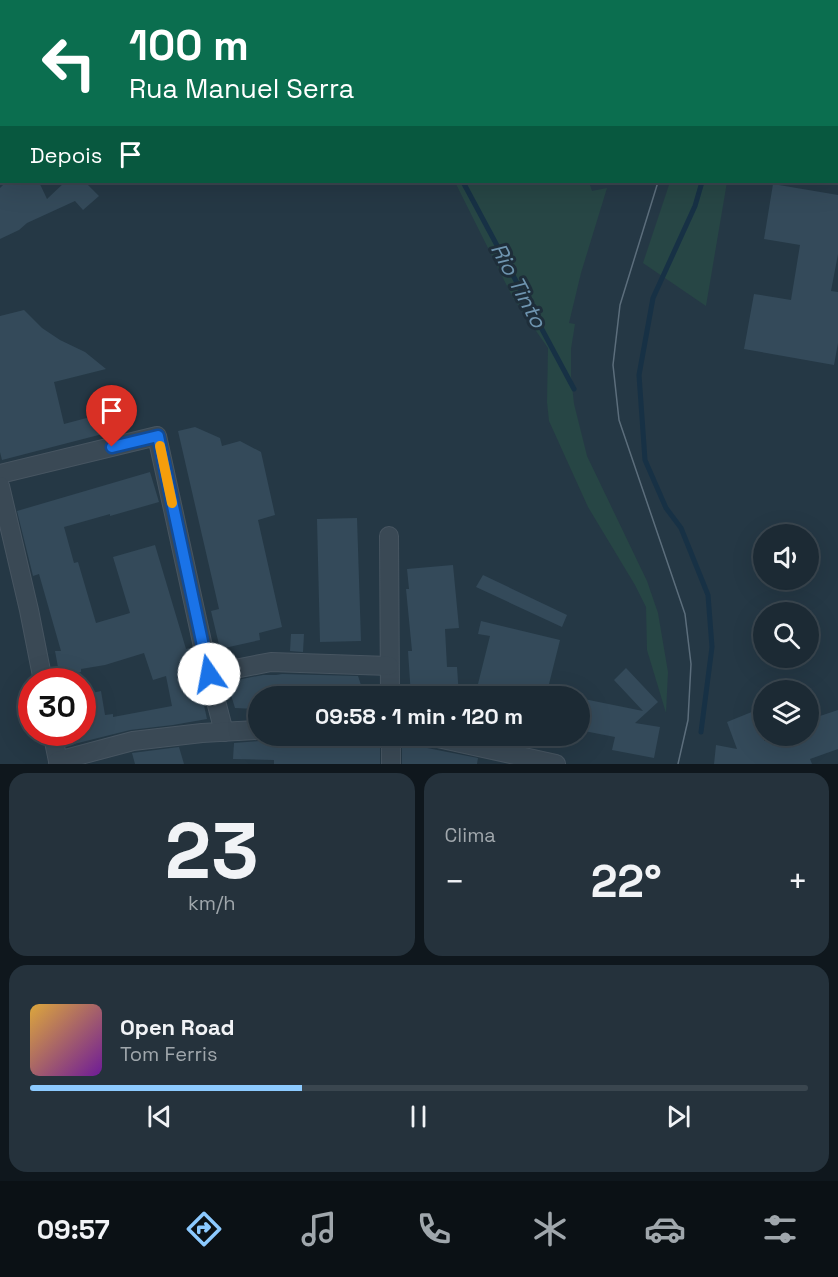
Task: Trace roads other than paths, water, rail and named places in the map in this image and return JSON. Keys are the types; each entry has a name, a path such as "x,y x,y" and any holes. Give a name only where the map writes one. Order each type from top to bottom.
{"street":[{"path":"0,474 158,436 209,674 224,732"},
{"path":"0,486 30,610 41,668"},
{"path":"389,536 390,686"},
{"path":"209,674 271,662 389,666"},
{"path":"55,746 59,762 133,741 248,731"},
{"path":"391,746 391,764"},
{"path":"474,746 556,764"}],"waterway":[{"name":"Rio Tinto","path":"464,183 574,389"},
{"path":"701,732 712,647 708,595 681,528 666,508 645,460 639,375 653,298 695,206 702,183"}],"tram line":[{"path":"658,183 620,305 613,365 619,420 685,614 691,664 688,720 678,764"}]}
